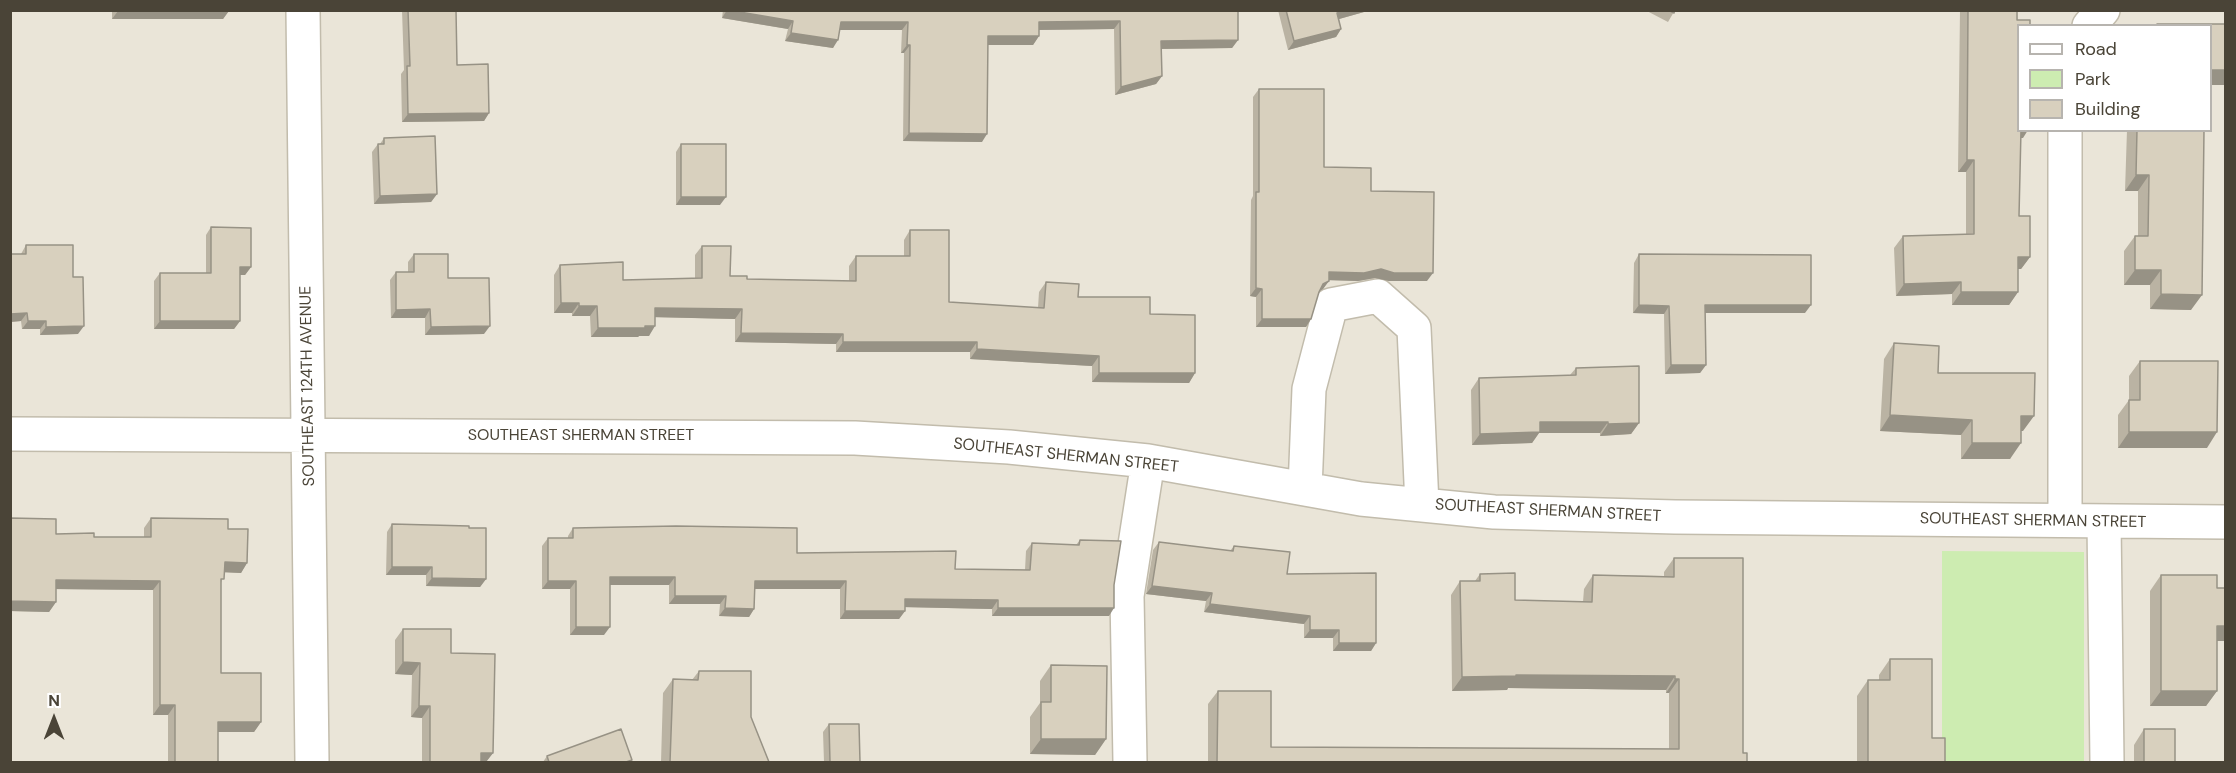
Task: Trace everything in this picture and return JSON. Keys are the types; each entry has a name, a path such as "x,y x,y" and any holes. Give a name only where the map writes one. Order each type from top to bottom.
{"street":[{"name":"SOUTHEAST 124TH AVENUE","path":"303,10 312,762"},
{"path":"2091,24 2103,10"},
{"path":"2065,520 2066,132"},
{"path":"1305,489 1309,389 1331,305 1378,296 1414,327 1422,505"},
{"name":"SOUTHEAST SHERMAN STREET","path":"10,434 855,438 1009,447 1148,461 1361,499 1494,512 1675,517 2226,522"},
{"path":"1130,762 1127,596 1148,461"},
{"path":"2104,522 2107,762"}],"shaded area":[{"path":"10,11 2225,11 2225,762 11,762"}],"green space":[{"path":"1942,551 2084,552 2084,762 1942,762"}],"building":[{"path":"229,10 229,11 118,11"},
{"path":"408,10 456,10 457,65 488,64 489,113 408,114 407,66 410,66"},
{"path":"728,10 1238,10 1238,40 1161,41 1162,76 1121,87 1120,21 1039,22 1039,36 988,36 987,134 909,133 908,22 841,22 838,40 791,33 793,21"},
{"path":"1286,10 1346,10 1337,13 1341,29 1294,41"},
{"path":"1968,10 2017,10 2017,20 2030,20 2030,24 2017,24 2017,132 2021,132 2019,216 2030,216 2030,257 2018,257 2018,292 1961,292 1961,282 1904,284 1903,236 1974,234 1974,160 1967,160"},
{"path":"2212,24 2226,24 2226,70 2212,70"},
{"path":"1259,89 1324,89 1324,167 1371,168 1371,191 1434,192 1433,273 1394,273 1381,269 1364,273 1329,272 1329,281 1323,284 1319,292 1311,319 1262,319 1262,289 1256,288"},
{"path":"2137,132 2204,132 2202,295 2161,294 2161,270 2135,270 2135,236 2148,236 2149,175 2136,175"},
{"path":"435,136 437,194 380,196 378,144 384,144 384,138"},
{"path":"681,144 726,144 726,197 681,197"},
{"path":"211,227 251,228 251,267 240,267 240,321 160,321 160,273 211,273"},
{"path":"910,230 949,230 949,302 1044,308 1046,282 1079,284 1078,297 1150,297 1150,314 1195,315 1195,373 1099,373 1099,356 977,349 977,342 843,342 843,334 741,333 742,309 655,308 655,326 598,328 597,306 561,303 560,265 623,262 623,280 702,278 702,246 731,246 730,276 747,276 747,279 856,281 856,256 910,256"},
{"path":"26,245 73,245 73,277 83,277 84,326 46,327 46,321 28,321 27,313 10,314 10,254 26,254"},
{"path":"414,254 448,254 448,278 489,278 490,326 431,327 430,309 396,310 396,272 414,272"},
{"path":"1639,254 1811,255 1811,305 1705,305 1706,365 1671,365 1669,306 1639,305"},
{"path":"1894,343 1939,346 1938,373 2035,373 2034,416 2021,416 2021,443 1972,443 1972,420 1890,415"},
{"path":"2140,361 2218,361 2217,432 2129,432 2129,400 2140,400"},
{"path":"1639,366 1639,423 1540,422 1540,432 1480,434 1479,378 1576,375 1576,368"},
{"path":"10,518 56,519 56,534 94,533 94,537 151,537 151,518 228,519 228,529 248,529 247,563 225,562 224,579 221,579 221,673 261,673 261,722 218,722 218,762 175,762 175,705 160,705 160,581 56,580 56,602 10,601"},
{"path":"392,524 486,528 486,579 432,578 432,567 392,567"},
{"path":"676,526 797,528 797,553 956,551 955,569 1030,570 1032,543 1079,545 1080,540 1121,541 1114,585 1114,608 998,608 998,600 905,599 905,611 845,611 846,581 755,581 754,609 725,608 726,596 675,596 675,577 610,577 610,627 576,627 576,581 548,581 548,538 573,538 573,528"},
{"path":"1159,542 1233,551 1234,546 1290,552 1287,574 1376,573 1376,643 1339,643 1339,630 1310,630 1310,616 1210,604 1212,593 1152,586"},
{"path":"1674,558 1743,558 1743,753 1747,753 1747,762 1217,762 1218,691 1271,691 1271,747 1679,749 1679,679 1675,679 1675,676 1462,677 1460,581 1480,581 1480,574 1515,573 1515,600 1592,602 1593,575 1674,577"},
{"path":"2161,575 2217,575 2217,588 2226,588 2226,626 2217,626 2217,691 2161,691"},
{"path":"403,629 451,629 451,653 495,654 493,753 481,753 481,762 430,762 430,706 419,706 420,663 403,662"},
{"path":"1890,659 1932,659 1932,738 1945,738 1945,762 1868,762 1868,680 1890,680"},
{"path":"1051,665 1107,666 1106,739 1041,739 1041,702 1051,702"},
{"path":"699,671 751,671 751,717 769,762 670,762 673,679 698,680"},
{"path":"829,724 859,724 860,762 830,762"},
{"path":"621,729 632,760 626,762 549,762 547,756"},
{"path":"2144,729 2175,729 2175,762 2144,762"}]}
